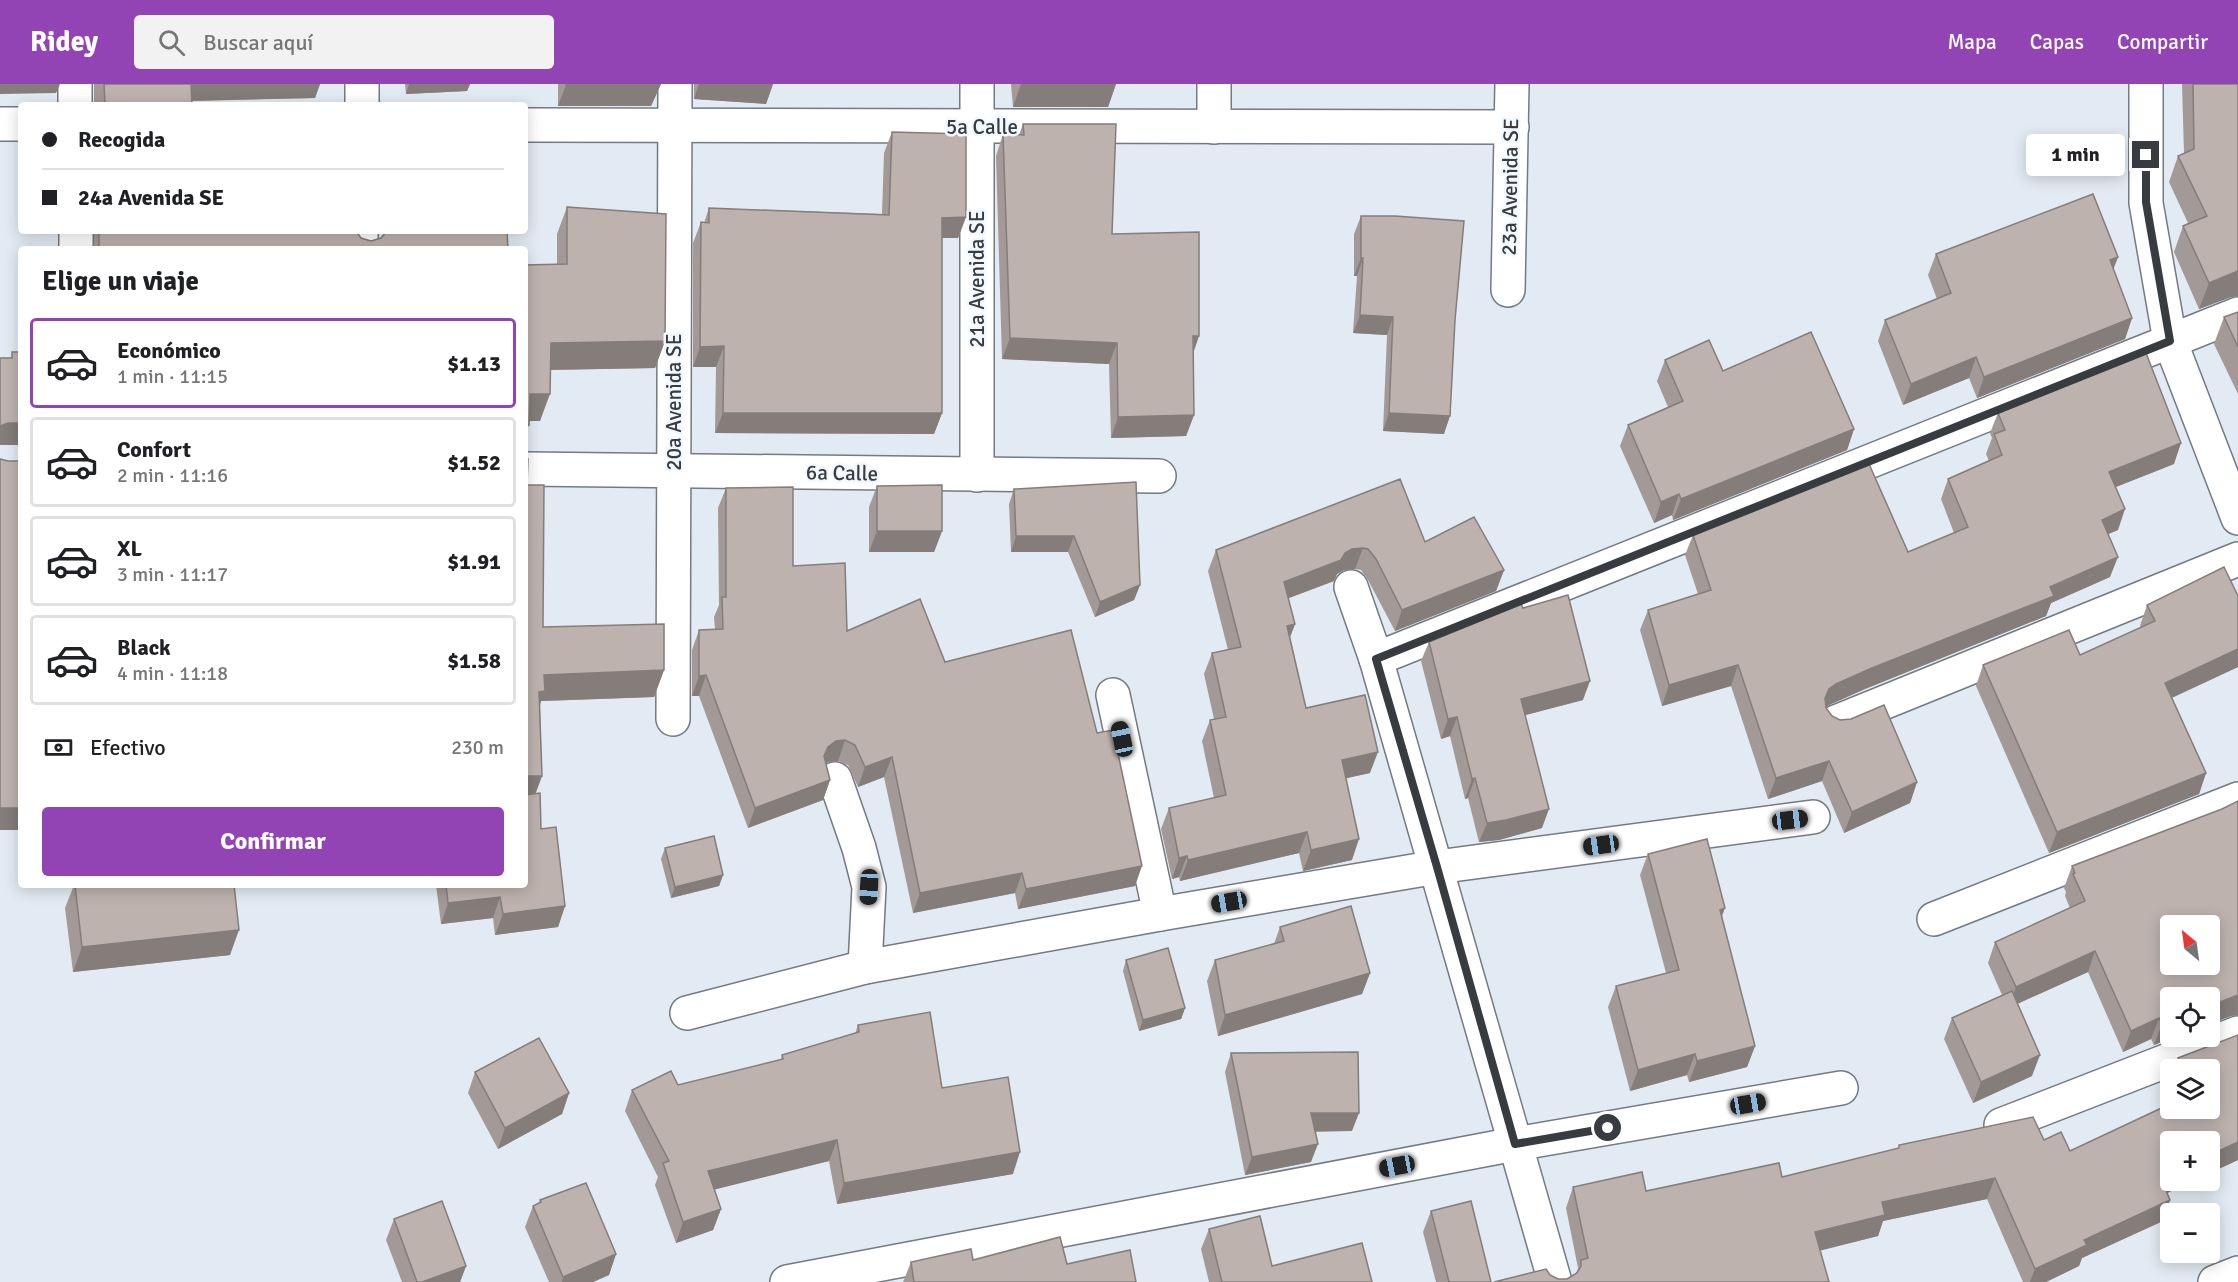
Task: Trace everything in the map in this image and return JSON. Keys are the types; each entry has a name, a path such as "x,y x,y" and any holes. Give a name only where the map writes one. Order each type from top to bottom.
{"street":[{"path":"75,84 75,102"},
{"path":"362,102 363,84"},
{"name":"20a Avenida SE","path":"673,719 675,84"},
{"name":"21a Avenida SE","path":"977,84 977,475"},
{"path":"1214,84 1214,127"},
{"name":"23a Avenida SE","path":"1508,290 1512,84"},
{"path":"2146,84 2146,202 2170,341 2238,518"},
{"path":"0,124 18,124"},
{"name":"5a Calle","path":"528,125 1512,127"},
{"path":"1376,659 2238,315"},
{"name":"6a Calle","path":"528,469 1159,476"},
{"path":"1836,722 2238,559"},
{"path":"1351,587 1376,659 1555,1282"},
{"path":"1113,695 1160,914"},
{"path":"835,779 859,848 869,887 865,967"},
{"path":"1934,918 2238,800"},
{"path":"687,1013 865,967 1160,914 1437,867 1813,817"},
{"path":"2001,1125 2238,1033"},
{"path":"787,1282 1515,1144 1841,1088"},
{"path":"2216,1282 2238,1273"}],"building":[{"path":"104,84 191,84 192,102 105,102"},
{"path":"659,84 659,85 566,85"},
{"path":"2193,84 2238,84 2238,271 2209,283 2183,226 2207,216 2178,156 2194,149"},
{"path":"1023,124 1116,124 1112,234 1199,232 1199,336 1193,336 1194,415 1118,417 1117,343 1010,338 1003,134 1024,135"},
{"path":"892,132 966,134 966,217 942,218 942,413 723,413 724,346 700,347 701,222 709,223 709,208 889,215"},
{"path":"2093,194 2118,257 2110,260 2132,318 1984,377 1976,357 1911,384 1885,320 1951,293 1936,254"},
{"path":"567,207 666,214 665,341 551,343 550,394 530,394 528,426 528,265 567,264"},
{"path":"1361,216 1464,221 1455,320 1450,416 1389,413 1393,317 1360,315 1363,258 1361,258"},
{"path":"358,234 361,238 371,241 381,238 384,234 507,234 508,246 99,246 99,235"},
{"path":"2238,312 2238,347 2224,317"},
{"path":"1811,332 1854,429 1681,499 1679,494 1661,502 1628,425 1683,401 1665,360 1709,340 1723,371"},
{"path":"12,352 18,352 18,423 0,426 0,358 12,358"},
{"path":"2146,353 2181,443 2109,472 2125,509 2102,520 2118,557 2050,587 2054,596 1872,668 1829,689 1825,698 1826,708 1832,716 1840,720 1851,719 1884,705 1917,782 1852,812 1829,761 1776,778 1738,665 1669,685 1648,610 1711,590 1693,535 1869,464 1908,552 1968,527 1948,479 2002,455 1994,434 2005,430 1998,413"},
{"path":"0,459 18,461 18,808 0,808"},
{"path":"1400,479 1425,542 1474,517 1504,570 1402,610 1376,559 1368,549 1352,549 1345,553 1341,560 1284,582 1295,624 1287,626 1306,708 1365,695 1378,752 1342,760 1359,839 1311,850 1307,832 1188,860 1187,856 1179,858 1169,808 1226,795 1210,720 1226,717 1212,653 1241,647 1216,550"},
{"path":"1136,482 1140,585 1100,602 1074,536 1016,536 1014,489"},
{"path":"528,485 544,485 543,627 664,624 664,670 544,675 545,691 539,692 542,776 528,776"},
{"path":"942,485 942,531 877,531 877,486"},
{"path":"793,487 793,566 845,563 847,631 920,599 945,662 1071,630 1097,733 1113,730 1142,866 1026,889 1022,873 920,893 892,757 865,767 855,745 845,740 836,741 828,747 824,756 830,780 755,808 706,675 699,676 699,630 723,629 722,597 726,597 726,488"},
{"path":"2224,567 2238,596 2238,649 2165,683 2206,773 2057,832 1983,665 2069,630 2080,655 2155,621 2147,605"},
{"path":"1568,595 1590,681 1521,699 1549,809 1487,823 1475,778 1472,779 1457,717 1448,719 1429,642 1521,604 1523,608"},
{"path":"540,793 541,829 556,827 565,906 503,914 500,897 448,903 446,888 528,888 528,795"},
{"path":"2238,801 2238,995 2220,1002 2220,987 2160,987 2160,1020 2159,1018 2131,1031 2095,951 2016,987 1995,942 2085,901 2073,874 2075,873 2072,866"},
{"path":"714,836 723,875 675,887 665,848"},
{"path":"1707,839 1725,908 1720,910 1755,1046 1697,1061 1695,1054 1638,1070 1616,986 1679,970 1648,854"},
{"path":"75,888 234,888 239,930 82,947"},
{"path":"1351,906 1370,973 1225,1015 1215,960 1284,941 1280,927"},
{"path":"1168,948 1185,1008 1143,1020 1126,960"},
{"path":"2012,991 2040,1055 1981,1082 1952,1018"},
{"path":"930,1012 942,1088 1008,1077 1020,1152 844,1183 837,1140 708,1171 721,1209 683,1222 663,1163 669,1161 632,1090 671,1071 678,1085 783,1059 782,1055 859,1032 858,1025"},
{"path":"2238,1035 2238,1142 2220,1150 2220,1131 2160,1131 2160,1191 2166,1191 2170,1200 2084,1240 2087,1245 2035,1269 1995,1178 1882,1202 1885,1215 1815,1232 1829,1282 1494,1282 1546,1269 1550,1275 1558,1279 1567,1279 1577,1273 1581,1260 1588,1258 1573,1187 1642,1172 1646,1191 1779,1163 1782,1177 1899,1148 1899,1145 2033,1117 2044,1140 2061,1132 2070,1151 2160,1109 2160,1119 2220,1119 2220,1059 2178,1058 2207,1047 2220,1047 2220,1042"},
{"path":"539,1038 569,1093 505,1128 475,1072"},
{"path":"1358,1052 1359,1113 1311,1113 1318,1144 1252,1157 1231,1053"},
{"path":"586,1183 616,1254 563,1277 533,1206 541,1202 540,1200"},
{"path":"442,1201 466,1266 417,1282 394,1219"},
{"path":"1471,1201 1491,1282 1449,1282 1431,1211"},
{"path":"1260,1216 1272,1266 1362,1243 1372,1282 1222,1282 1209,1229"},
{"path":"1060,1237 1067,1264 1130,1250 1136,1282 914,1282 911,1262 971,1249 973,1260"}],"route":[{"path":"1608,1128 1515,1144 1376,659 2170,341 2146,202 2146,155"}]}
